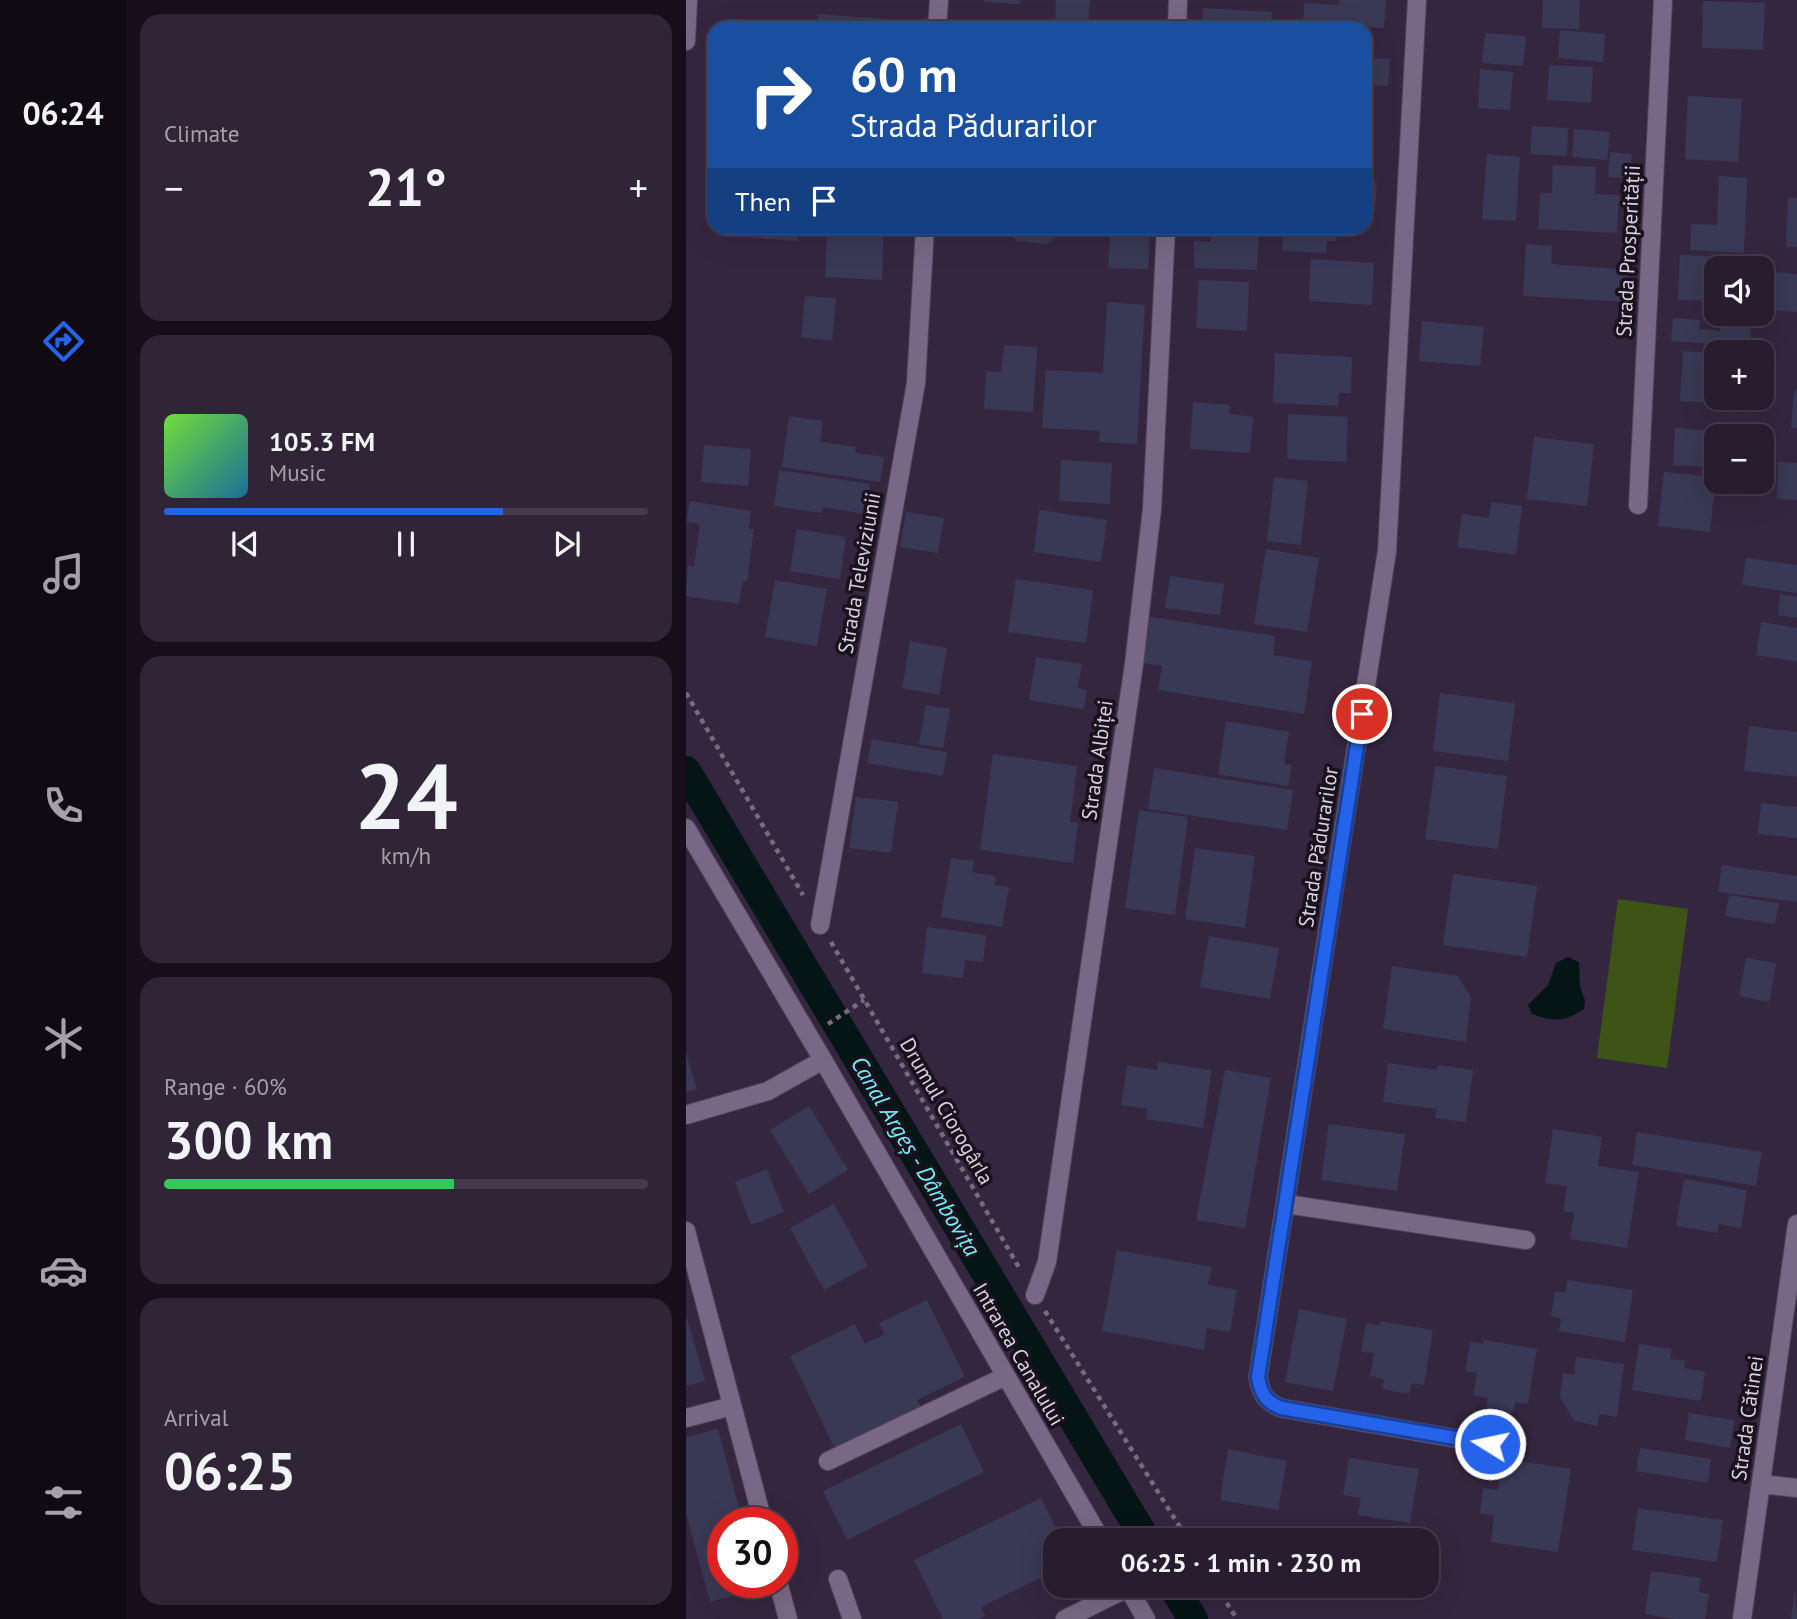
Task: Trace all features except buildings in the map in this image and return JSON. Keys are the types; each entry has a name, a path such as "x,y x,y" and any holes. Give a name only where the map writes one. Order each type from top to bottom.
{"street":[{"path":"686,41 688,0"},
{"path":"938,21 939,0"},
{"path":"1177,21 1178,0"},
{"name":"Strada Pădurarilor","path":"1417,0 1387,551 1258,1377 1261,1393 1268,1402 1281,1408 1516,1449"},
{"name":"Strada Prosperității","path":"1638,505 1663,0"},
{"name":"Strada Televiziunii","path":"820,925 916,383 925,235"},
{"name":"Strada Albiței","path":"1035,1295 1046,1262 1134,664 1152,509 1166,235"},
{"name":"Intrarea Canalului","path":"686,828 824,1060 1094,1528"},
{"path":"686,1115 768,1091 824,1060"},
{"path":"1286,1203 1526,1240"},
{"name":"Strada Cătinei","path":"1742,1619 1795,1257 1797,1224"},
{"path":"686,1231 758,1507"},
{"path":"828,1461 1006,1376"},
{"path":"686,1418 732,1406"},
{"path":"1761,1484 1797,1488"},
{"path":"838,1579 852,1619"},
{"path":"782,1598 786,1618"},
{"path":"1065,1619 1106,1598"},
{"path":"1134,1598 1146,1619"}],"path":[{"name":"Drumul Ciorogârla","path":"686,693 1035,1295 1181,1528"},
{"path":"809,1036 865,1000"},
{"path":"1224,1598 1237,1619"}],"green space":[{"path":"1618,899 1688,909 1667,1068 1597,1058"}],"shaded area":[{"path":"1568,957 1579,962 1584,1009 1559,1019 1532,1014 1528,1005 1548,985 1556,963"}],"waterway":[{"name":"Canal Argeș - Dâmbovița","path":"686,771 1139,1528"},
{"name":"Canal Argeș - Dâmbovița","path":"1180,1598 1193,1619"}],"route":[{"path":"1362,714 1258,1377 1261,1393 1268,1402 1281,1408 1490,1444"}]}
